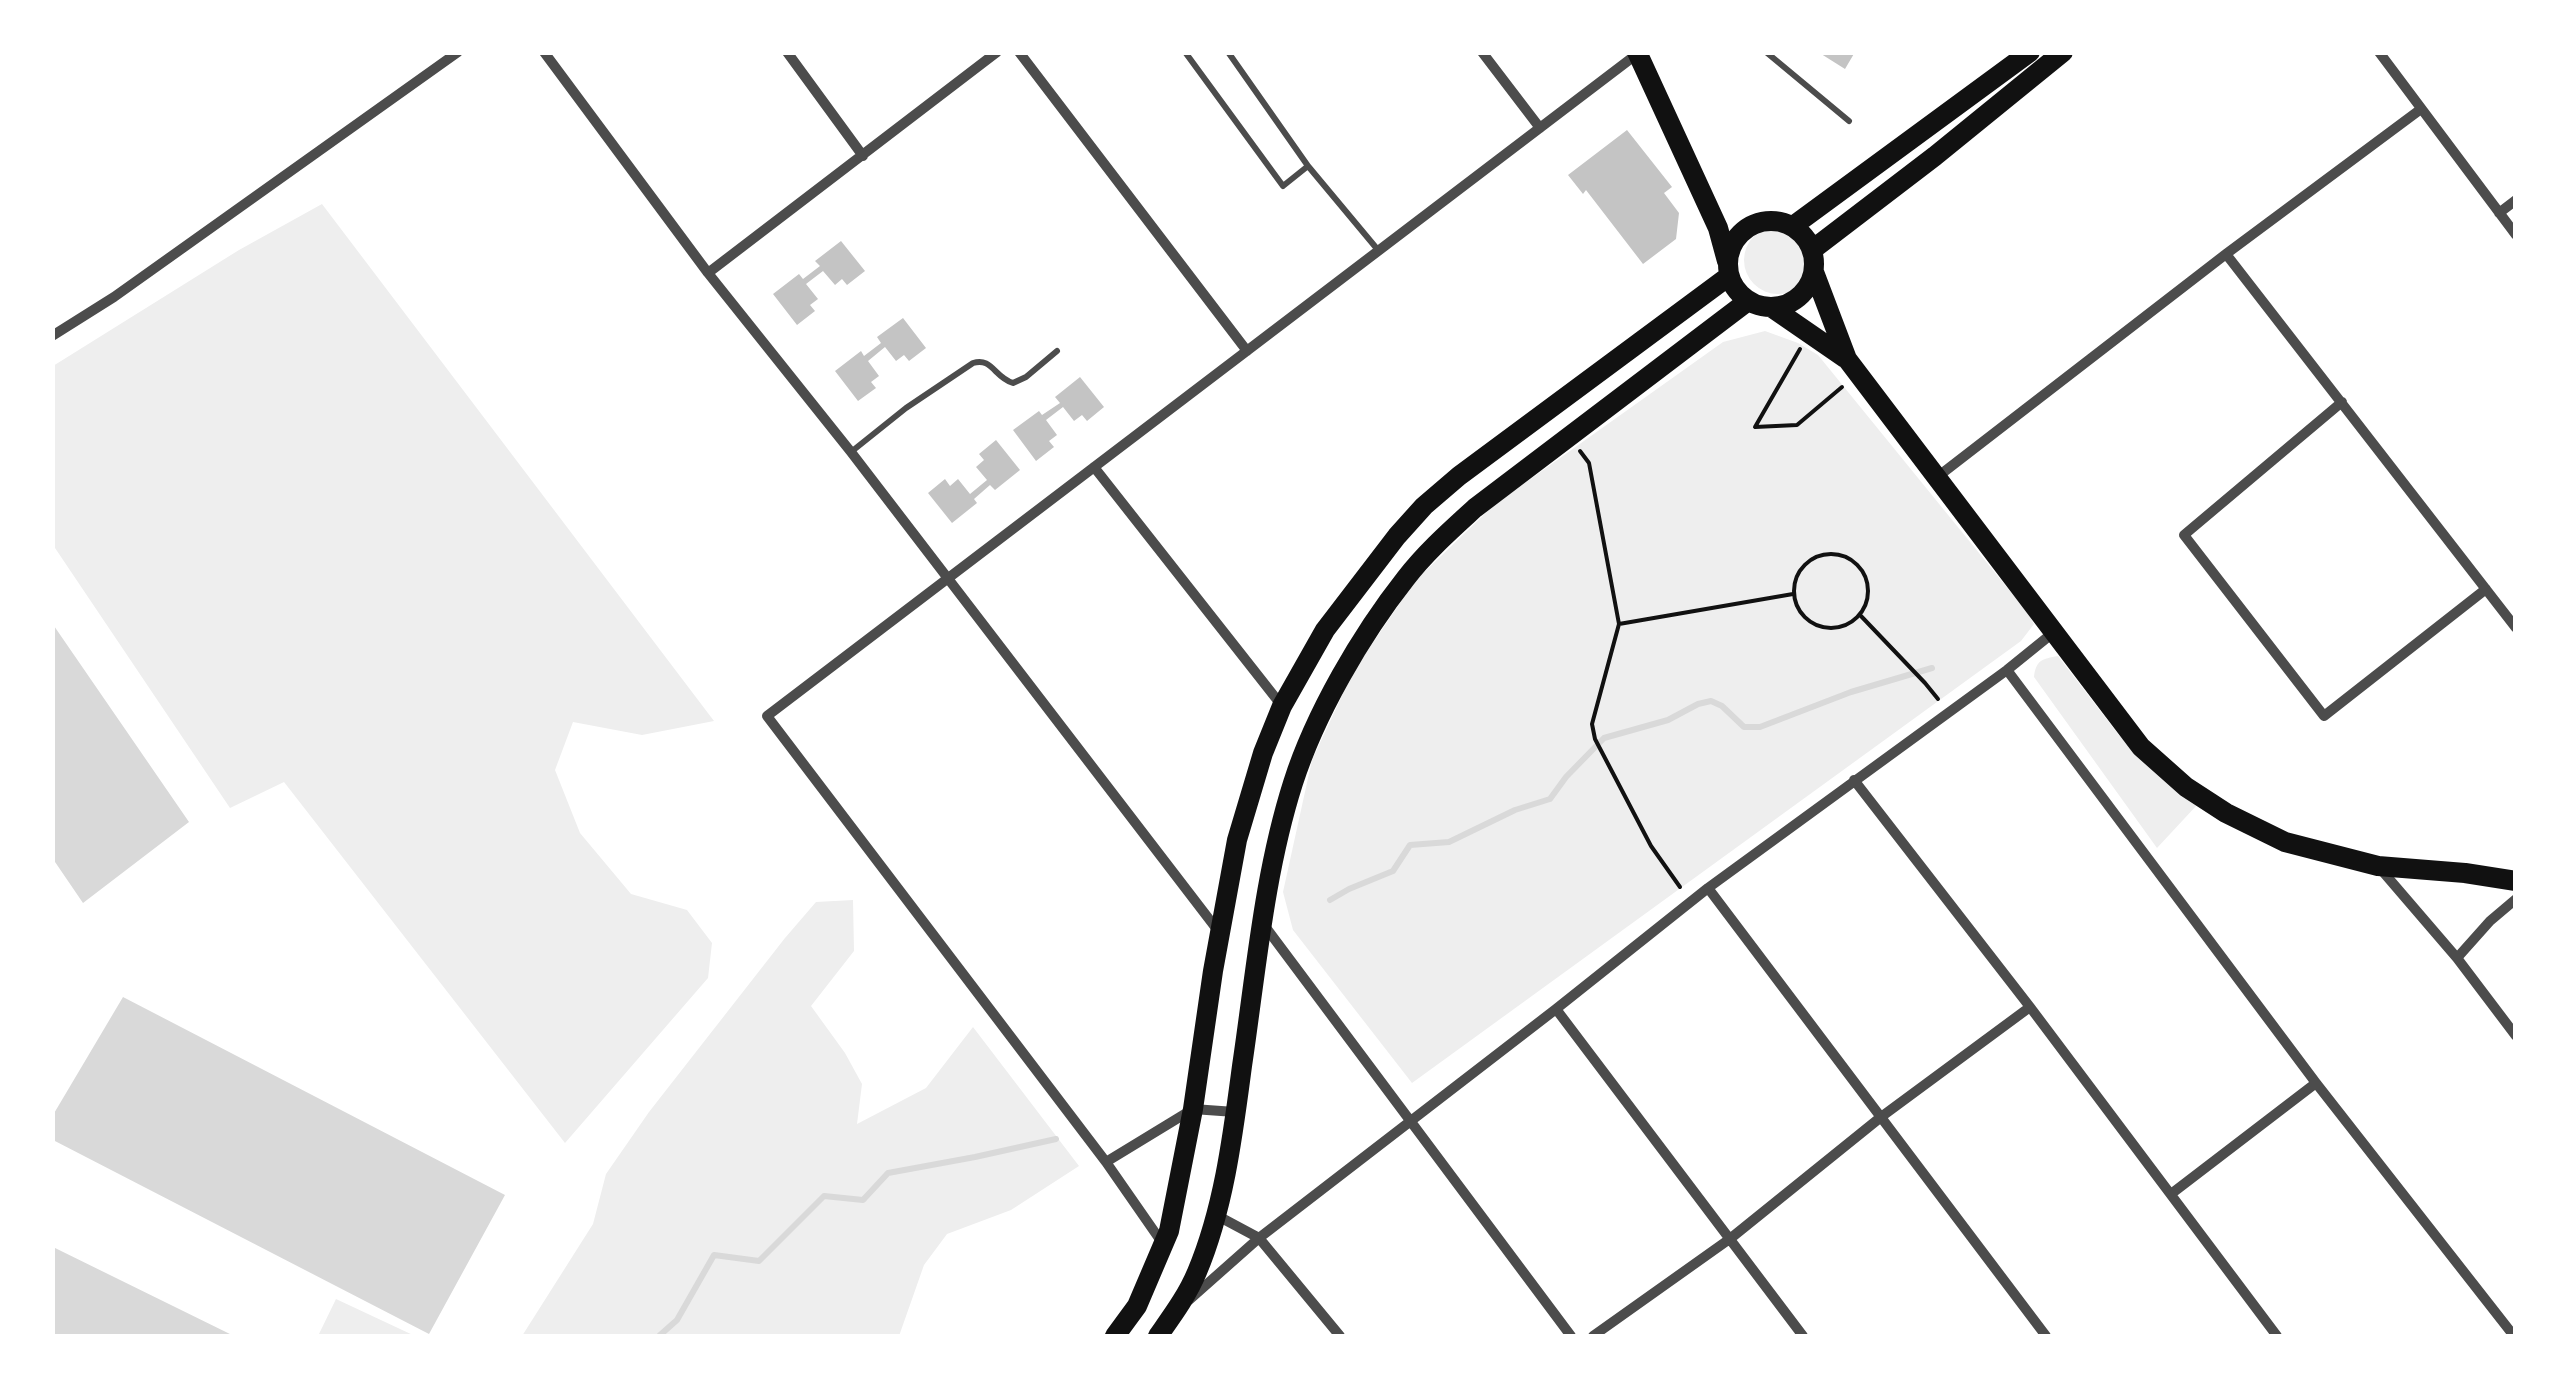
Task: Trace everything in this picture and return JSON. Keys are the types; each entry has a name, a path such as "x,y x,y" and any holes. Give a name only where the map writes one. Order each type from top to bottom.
{"main road":[{"path":"1812,250 2063,52"},
{"path":"1637,53 1718,228 1733,286 1748,301 1771,307 1810,332 1852,366 2142,747 2186,787 2226,813 2285,842 2378,866 2516,881"},
{"path":"1793,226 2028,53 2038,73"},
{"path":"1115,1336 1137,1306 1169,1231 1237,840 1263,753 1282,706 1325,630 1396,536 1459,476 1728,269 1736,238 1756,223 1768,220 1793,226 1805,236 1812,250 1814,272 1852,366"},
{"path":"1771,307 1798,297 1814,272"},
{"path":"1158,1336 1197,1273 1216,1215 1236,1112 1272,862 1293,782 1324,708 1372,626 1406,577 1441,538 1748,301"}],"street":[{"path":"52,336 458,52"},
{"path":"544,52 708,273 1220,933"},
{"path":"787,52 864,156"},
{"path":"708,273 998,52"},
{"path":"1020,52 1247,351"},
{"path":"1482,52 1540,128"},
{"path":"2379,52 2516,235"},
{"path":"1164,1244 767,716 1637,53"},
{"path":"1936,478 2420,109"},
{"path":"2499,213 2516,200"},
{"path":"2226,254 2516,628"},
{"path":"2342,402 2184,535 2324,716 2486,589"},
{"path":"1094,467 1282,706"},
{"path":"1176,1312 1258,1238 1690,901 2055,632"},
{"path":"2007,670 2316,1083 2515,1336"},
{"path":"1854,780 2277,1336"},
{"path":"2378,866 2457,958 2516,1036"},
{"path":"1708,888 2046,1336"},
{"path":"2457,958 2490,920 2516,899"},
{"path":"1263,924 1571,1336"},
{"path":"1593,1336 1730,1238 1881,1117 2030,1007"},
{"path":"1556,1009 1803,1336"},
{"path":"2171,1194 2316,1083"},
{"path":"1106,1162 1193,1109 1236,1112"},
{"path":"1216,1215 1258,1238 1340,1336"}],"lane":[{"path":"1185,52 1283,186 1308,166"},
{"path":"1228,52 1308,166 1378,251"},
{"path":"1766,52 1849,121"},
{"path":"850,452 973,363 988,364 1002,380 1012,383 1026,378 1057,351"}],"path":[{"path":"1810,332 1755,427 1797,425 1852,366"},
{"path":"1589,463 1619,624 1592,724 1594,739 1652,846 1690,901"},
{"path":"1830,553 1853,560 1867,580 1866,604 1860,615 1838,628 1826,628 1803,617 1793,594 1799,570 1818,555 1830,553"},
{"path":"1619,624 1793,594"},
{"path":"1860,615 1948,712"}],"shaded area":[{"path":"322,204 714,721 642,735 573,722 555,770 580,833 631,894 687,910 712,943 708,978 565,1143 284,782 230,808 53,545 53,366 239,250"},
{"path":"1778,226 1802,236 1812,260 1802,284 1778,294 1754,284 1744,260 1754,236"},
{"path":"1765,331 1818,355 2034,624 2021,641 1412,1083 1293,930 1283,892 1312,760 1353,672 1415,581 1494,505 1723,342"},
{"path":"52,623 189,822 83,903 53,859"},
{"path":"2058,656 2118,734 2197,805 2157,848 2034,677 2041,661"},
{"path":"853,900 854,951 811,1006 862,1084 857,1124 926,1088 973,1027 1079,1166 1011,1210 947,1234 924,1265 899,1336 522,1336 593,1224 606,1174 649,1112 816,902"},
{"path":"123,997 505,1195 429,1334 53,1140 53,1115"},
{"path":"53,1247 234,1336 53,1336"},
{"path":"336,1299 415,1336 318,1336"}],"building":[{"path":"1818,52 1855,52 1845,69"},
{"path":"1627,130 1672,187 1664,193 1679,213 1676,239 1643,264 1586,190 1583,194 1568,175"},
{"path":"841,241 865,271 847,285 842,279 835,285 823,271 806,284 818,299 810,305 815,311 797,325 773,294 799,274 803,279 820,266 815,261"},
{"path":"903,318 926,348 909,361 904,355 896,361 885,347 868,361 879,376 871,382 876,388 858,401 835,371 861,351 864,356 881,343 877,337"},
{"path":"1080,377 1104,407 1087,421 1082,415 1074,421 1063,407 1046,420 1057,435 1049,441 1054,447 1036,461 1013,430 1039,411 1042,415 1060,403 1055,397"},
{"path":"996,440 1020,470 995,490 990,485 974,499 977,503 952,523 928,493 945,479 950,486 958,479 970,494 987,480 976,467 984,460 979,454"}],"waterway":[{"path":"1330,900 1393,871 1410,845 1449,842 1515,810 1550,799 1604,738 1668,720 1711,701 1744,727 1760,727 1851,692 1932,668"},
{"path":"659,1336 677,1320 714,1255 759,1261 824,1196 863,1200 888,1173 1056,1139"}]}
